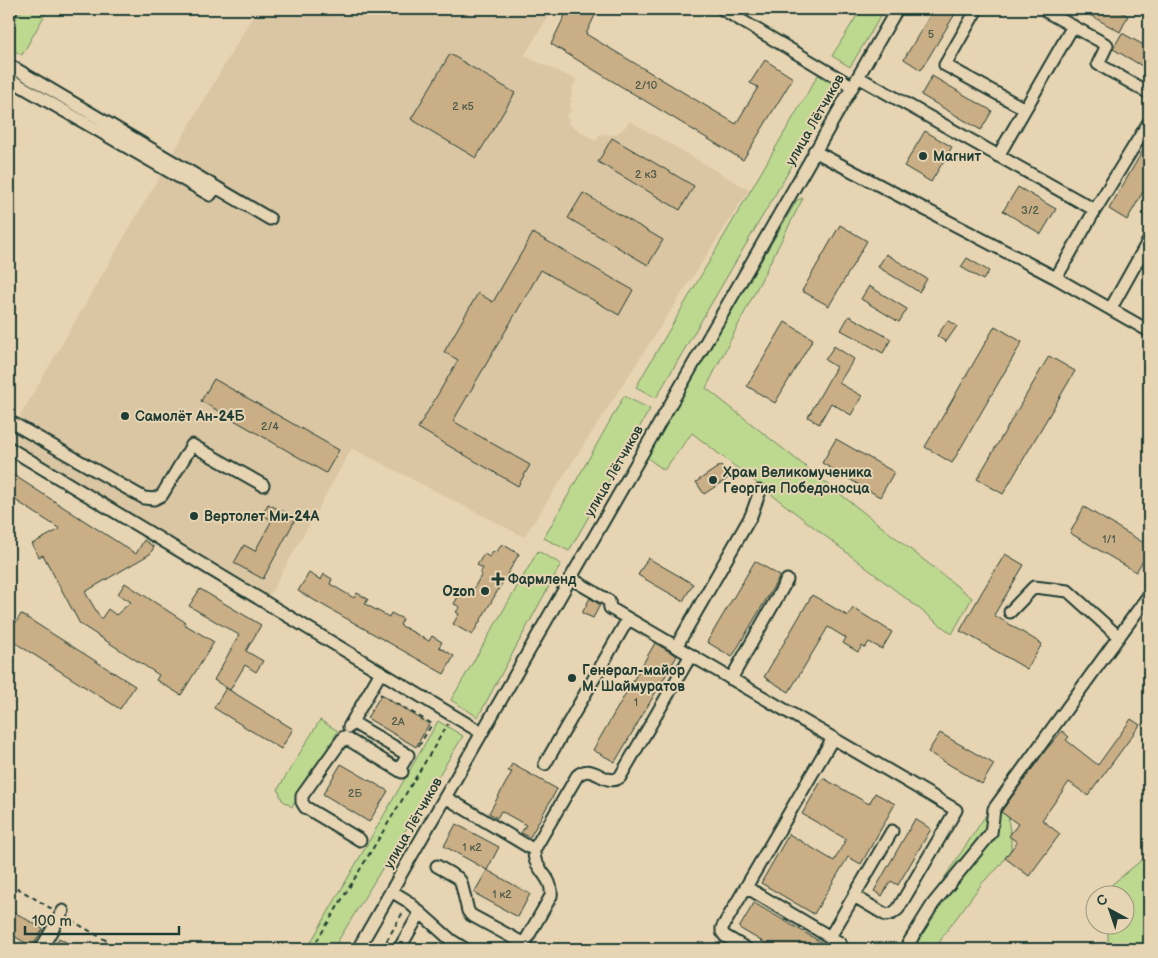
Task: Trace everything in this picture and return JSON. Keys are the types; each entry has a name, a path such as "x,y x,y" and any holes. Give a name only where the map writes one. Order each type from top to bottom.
{"street":[{"path":"722,9 998,156 1095,210"},
{"name":"улица Лётчиков","path":"358,949 897,9"},
{"path":"978,9 945,65 1025,109"},
{"path":"1048,9 1047,12 1107,45 1098,64 1149,93"},
{"path":"998,156 1073,26"},
{"path":"9,65 270,218"},
{"path":"9,78 210,195 216,187"},
{"path":"1056,278 1149,122"},
{"path":"814,151 1056,278 1149,330"},
{"path":"1110,308 1149,240"},
{"path":"9,422 144,498 154,499 162,495 192,445 263,486"},
{"path":"9,448 482,733"},
{"path":"676,646 751,516 760,491"},
{"path":"570,578 609,601 610,608 628,619 956,810 898,909 886,915 854,896"},
{"path":"731,679 787,580"},
{"path":"1010,612 1034,587 1068,591 1119,637"},
{"path":"905,949 933,904 992,833 994,809 1149,595"},
{"path":"545,764 628,619"},
{"path":"438,866 458,878 468,911 471,915 519,941 523,942 526,940 551,896 552,890 551,884 536,862 534,850 577,776 582,771 588,770 611,780 616,780 620,777 691,655"},
{"path":"360,840 305,807 302,802 302,796 344,737 381,672"},
{"path":"344,737 400,771 408,755 352,722"},
{"path":"747,949 725,936 722,928 833,738"},
{"path":"445,797 534,850"},
{"path":"830,937 892,831"},
{"path":"746,887 840,943 841,949"},
{"path":"391,891 409,902 453,942 465,949"},
{"path":"41,949 63,911"},
{"path":"399,949 420,913"}],"path":[{"path":"378,692 432,724 414,753 411,751 408,755"},
{"path":"312,949 454,716"},
{"path":"382,949 409,902"}],"shaded area":[{"path":"257,9 553,9 524,56 577,80 572,89 570,99 572,102 570,104 571,111 565,117 569,119 567,123 596,141 600,134 616,134 630,121 749,190 524,537 352,448 268,598 9,449 9,435"}],"green space":[{"path":"22,9 48,9 22,55 9,48 9,31"},
{"path":"861,9 885,9 850,67 832,56"},
{"path":"818,75 838,87 656,398 636,387"},
{"path":"803,198 706,388 972,598 952,634 692,433 664,470 646,457 797,200"},
{"path":"624,396 650,409 569,551 544,538"},
{"path":"538,551 561,564 478,717 451,700"},
{"path":"320,720 338,731 292,807 282,800 278,789"},
{"path":"438,721 463,736 333,949 307,949"},
{"path":"992,806 999,806 1008,811 1011,849 999,867 983,882 943,936 936,949 897,949"},
{"path":"1149,854 1149,949 1108,949 1108,936 1136,936 1136,886 1110,886"}],"building":[{"path":"568,9 598,9 586,34 736,124 758,87 750,83 765,60 793,78 743,160 551,44"},
{"path":"934,9 958,9 921,70 904,59"},
{"path":"1079,9 1116,9 1128,16 1120,32"},
{"path":"1122,33 1149,48 1149,70 1113,49"},
{"path":"450,54 515,93 476,158 411,119"},
{"path":"932,76 992,111 981,130 921,95"},
{"path":"925,131 952,147 931,182 904,166"},
{"path":"612,138 694,186 680,210 598,162"},
{"path":"1149,140 1149,181 1127,220 1109,209"},
{"path":"1018,187 1056,209 1041,234 1003,211"},
{"path":"583,193 663,240 648,265 568,218"},
{"path":"840,225 867,241 829,306 802,291"},
{"path":"533,233 633,290 619,315 541,270 453,421 530,465 518,486 418,428 458,360 444,352 478,293 493,302"},
{"path":"886,254 927,279 919,292 878,267"},
{"path":"967,258 989,271 983,280 961,267"},
{"path":"869,286 907,309 899,322 861,299"},
{"path":"849,316 891,339 883,353 841,330"},
{"path":"948,320 957,326 946,342 937,336"},
{"path":"785,322 813,339 775,403 747,386"},
{"path":"995,326 1022,342 952,463 925,447"},
{"path":"834,346 854,359 839,383 862,396 851,415 831,403 819,424 808,417 836,367 825,360"},
{"path":"1049,356 1075,371 1003,494 977,479"},
{"path":"214,379 339,450 326,473 201,401"},
{"path":"836,439 894,472 880,497 822,463"},
{"name":"Храм Великомученика Георгия Победоносца","path":"721,465 730,477 704,494 696,482"},
{"path":"12,474 136,554 144,540 154,547 150,554 85,592 101,619 108,609 116,615 131,602 118,594 125,583 185,622 184,624 214,642 181,695 156,680 159,675 80,624 43,555 39,557 32,544 60,529 9,496 9,478"},
{"path":"268,504 296,518 263,579 234,563 244,545 255,551 272,520 262,515"},
{"path":"1084,507 1149,546 1149,551 1136,572 1070,533"},
{"path":"502,544 519,554 472,635 453,624 459,614 456,612 460,607 454,604 460,593 466,596 469,592 471,593 482,574 480,573 483,568 477,565 484,554 490,557 493,551 496,553"},
{"path":"1005,554 1024,565 994,615 1042,644 1027,669 960,631"},
{"path":"648,558 693,584 683,601 638,575"},
{"path":"755,561 780,576 732,657 707,642"},
{"path":"309,573 321,580 324,574 332,579 330,584 354,598 357,593 368,599 365,604 389,617 391,613 403,619 400,625 429,641 432,636 442,642 439,647 454,656 444,674 298,591"},
{"path":"200,589 261,625 246,651 263,661 256,672 245,665 230,690 214,680 239,635 189,606"},
{"path":"812,595 848,616 853,608 892,632 882,649 869,642 865,648 862,646 858,652 843,643 846,638 828,627 789,692 764,677"},
{"path":"590,598 600,605 593,618 582,613"},
{"path":"21,614 135,686 120,709 9,639 9,634"},
{"path":"655,643 677,656 615,762 593,750"},
{"path":"226,688 293,729 281,749 214,708"},
{"path":"381,695 429,724 416,747 367,718"},
{"path":"1131,719 1140,725 1088,796 1069,782 1042,820 1060,834 1029,876 1005,858 1017,842 1009,836 1018,824 1001,812 1045,751 1062,731 1069,737 1066,740 1098,765"},
{"path":"940,733 994,764 982,784 928,752"},
{"path":"341,764 388,791 369,822 323,794"},
{"path":"512,764 557,789 530,837 521,833 526,825 501,811 497,818 489,813 512,772 508,771"},
{"path":"823,778 869,804 875,793 895,804 861,864 848,857 814,914 761,883 789,834 834,861 846,839 802,814"},
{"path":"915,819 931,829 898,885 891,881 882,896 874,891"},
{"path":"456,824 499,847 487,870 444,846"},
{"path":"487,870 530,894 518,917 474,893"},
{"path":"754,903 833,949 775,949 739,928"},
{"path":"9,909 43,929 32,947 9,933"},
{"path":"59,938 78,949 53,949"}],"place":[{"name":"Магнит","path":"923,156"},
{"name":"Самолёт Ан-24Б","path":"125,416"},
{"name":"Храм Великомученика Георгия Победоносца","path":"713,480"},
{"name":"Вертолет Ми-24А","path":"194,516"},
{"name":"Фармленд","path":"498,579"},
{"name":"Ozon","path":"485,591"},
{"name":"Генерал-майор М. Шаймуратов","path":"572,678"}]}
